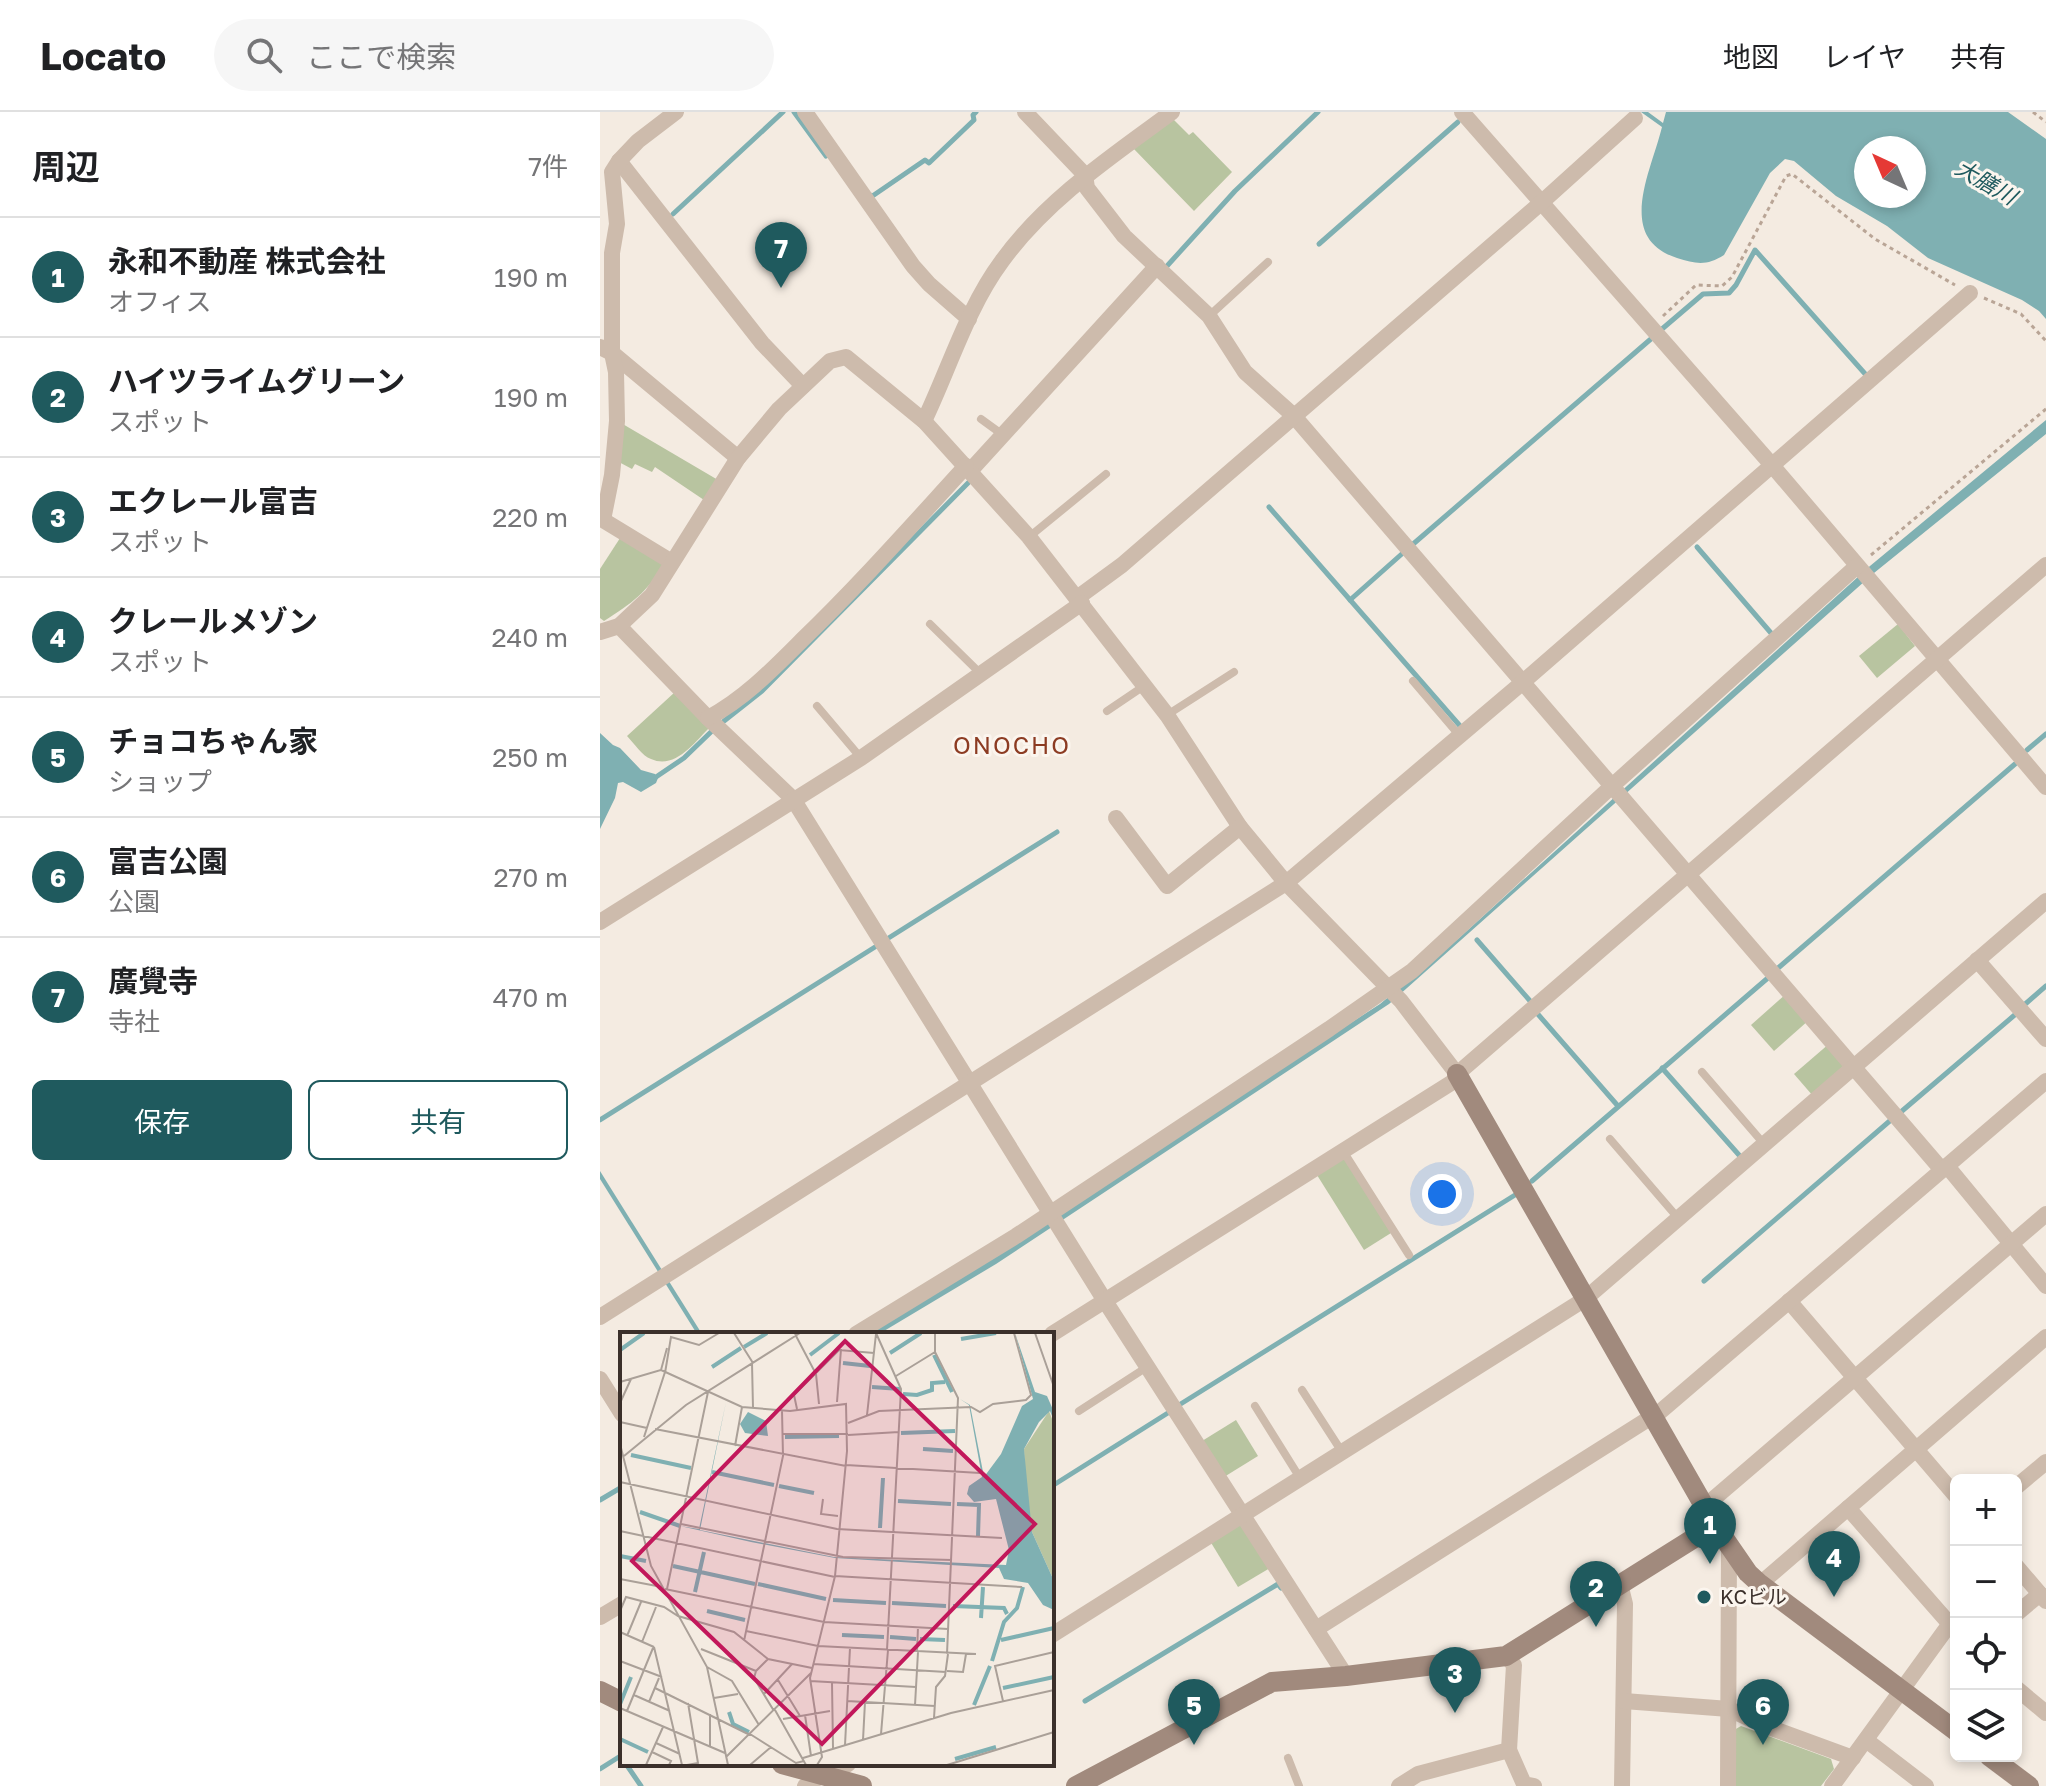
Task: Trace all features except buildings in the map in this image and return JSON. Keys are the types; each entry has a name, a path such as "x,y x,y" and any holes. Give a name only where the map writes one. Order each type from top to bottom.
{"street":[{"path":"672,562 602,519 612,475 617,421 616,372 606,350 612,253 617,224 612,172 638,141 676,112"},
{"path":"805,112 913,266 969,319"},
{"path":"1025,112 1085,175 1087,188 1124,236 1209,316 1245,372 1293,415 2046,1286"},
{"path":"924,421 969,319 1001,261 1085,175 1172,112"},
{"path":"1462,112 1771,464 2046,787"},
{"path":"600,922 861,758 1080,600 1542,202 1635,118"},
{"path":"619,161 762,343 803,386"},
{"path":"708,718 730,706 811,632 1003,435 1157,266"},
{"path":"600,1317 1286,883 1523,682 1970,293"},
{"path":"606,350 738,458"},
{"path":"1346,1676 1105,1301 793,799 606,627 652,595 738,458 779,409 830,361 846,357 924,421 1029,537 1167,715 1240,827 1286,883 1392,992 1458,1076 1710,1516 1748,1573 1950,1726"},
{"path":"1054,1333 1458,1076 2046,565"},
{"path":"859,1332 1016,1236 1054,1217 1392,992 1863,573"},
{"path":"1116,818 1167,886 1240,827"},
{"path":"1054,1634 1585,1299 2046,901"},
{"path":"1977,960 2046,1039"},
{"path":"1316,1629 1654,1416 2046,1081"},
{"path":"1076,1786 1272,1682 1506,1656 1620,1584 1710,1516 1856,1379 2046,1214"},
{"path":"1789,1301 1950,1489"},
{"path":"1760,1584 2046,1337"},
{"path":"600,1379 620,1411"},
{"path":"2022,1482 2046,1462"},
{"path":"1848,1508 1950,1625"},
{"path":"1728,1786 1729,1546"},
{"path":"2022,1573 2043,1598 2022,1610"},
{"path":"1620,1584 1625,1604 1622,1786"},
{"path":"600,1617 620,1605"},
{"path":"1832,1786 1950,1632"},
{"path":"1506,1656 1514,1665 1509,1750 1524,1784 1534,1786"},
{"path":"2018,1690 2046,1713"},
{"path":"600,1691 620,1701"},
{"path":"1624,1701 1729,1709 1853,1758"},
{"path":"1866,1740 1926,1786"},
{"path":"1399,1786 1418,1774 1509,1750"},
{"path":"1997,1762 2029,1786"},
{"path":"786,1766 817,1780 862,1786"},
{"path":"817,1780 843,1766"}],"lane":[{"path":"1209,316 1268,262"},
{"path":"981,419 1003,435"},
{"path":"1029,537 1106,474"},
{"path":"930,624 981,674"},
{"path":"1167,715 1234,672"},
{"path":"1413,681 1459,735"},
{"path":"1107,711 1144,685"},
{"path":"817,706 861,758"},
{"path":"1702,1072 1764,1144"},
{"path":"1610,1139 1678,1218"},
{"path":"1343,1151 1409,1255"},
{"path":"1079,1411 1148,1367"},
{"path":"1302,1390 1342,1452"},
{"path":"1255,1406 1300,1478"},
{"path":"1288,1758 1299,1786"}],"path":[{"path":"2033,112 2046,122"},
{"path":"1651,327 1696,285 1722,286 1732,277 1786,176 1792,174 1875,239 1970,293 2021,314 2046,341"},
{"path":"1863,573 2046,409"}],"green space":[{"path":"1172,118 1189,135 1193,132 1232,172 1194,211 1133,148"},
{"path":"621,423 718,480 704,500 655,467 652,472 635,464 632,469 617,461"},
{"path":"622,535 664,563 638,596 604,621 600,618 600,569"},
{"path":"1898,624 1915,646 1877,678 1859,656"},
{"path":"675,692 710,727 676,758 668,761 651,759 627,736"},
{"path":"1786,994 1809,1020 1774,1051 1751,1025"},
{"path":"1830,1043 1848,1063 1813,1096 1794,1074"},
{"path":"1344,1158 1391,1233 1364,1250 1317,1175"},
{"path":"1236,1420 1258,1456 1224,1477 1202,1441"},
{"path":"1238,1524 1243,1525 1270,1568 1238,1587 1210,1541"},
{"path":"1741,1726 1831,1759 1834,1769 1821,1786 1732,1786 1734,1730"}],"water":[{"name":"大膳川","path":"1641,112 1648,112 1663,123 1666,112 2008,112 2046,139 2046,319 2022,300 1928,258 1887,226 1856,208 1926,208 1926,136 1854,136 1854,207 1836,196 1794,161 1785,159 1770,173 1724,255 1701,263 1677,258 1658,248 1647,235 1642,220 1646,183 1662,127"},
{"path":"2046,420 2046,434 1874,573 1389,1004 996,1264 882,1332 872,1332 1380,1004 1459,938 1870,566"},
{"path":"600,733 641,770 658,778 656,783 641,792 623,782 618,783 615,798 600,829"},
{"path":"600,1171 701,1332 696,1332 600,1179"}],"waterway":[{"path":"673,214 783,112"},
{"path":"794,112 826,156"},
{"path":"870,195 925,160 929,163 974,120 976,112"},
{"path":"1167,266 1235,191 1318,112"},
{"path":"1319,244 1458,122"},
{"path":"1662,329 1703,294 1729,293 1755,250 1867,376"},
{"path":"1412,545 1652,338"},
{"path":"724,721 762,691 969,482"},
{"path":"1269,507 1461,727"},
{"path":"1697,547 1771,633"},
{"path":"1350,600 1404,552"},
{"path":"656,777 684,758 713,730"},
{"path":"2027,750 2046,734"},
{"path":"1777,969 2015,764"},
{"path":"887,939 1057,832"},
{"path":"1477,940 1531,1002"},
{"path":"600,1120 875,947"},
{"path":"1532,1181 1769,977"},
{"path":"2023,1006 2046,986"},
{"path":"1536,1012 1618,1106"},
{"path":"1902,1111 2017,1013"},
{"path":"1662,1068 1739,1155"},
{"path":"1704,1281 1892,1119"},
{"path":"1179,1405 1515,1195"},
{"path":"1054,1485 1171,1411"},
{"path":"600,1500 620,1488"},
{"path":"1085,1701 1278,1584 1281,1588"},
{"path":"600,1769 620,1756"},
{"path":"627,1766 641,1786"}],"place":[{"name":"廣覺寺","path":"781,288"},
{"name":"永和不動産 株式会社","path":"1710,1564"},
{"name":"KCビル","path":"1704,1597"},
{"name":"クレールメゾン","path":"1834,1597"},
{"name":"ハイツライムグリーン","path":"1596,1627"},
{"name":"エクレール富吉","path":"1455,1713"},
{"name":"チョコちゃん家","path":"1194,1745"},
{"name":"富吉公園","path":"1763,1745"}],"district":[{"name":"ONOCHO","path":"1012,746"}]}
